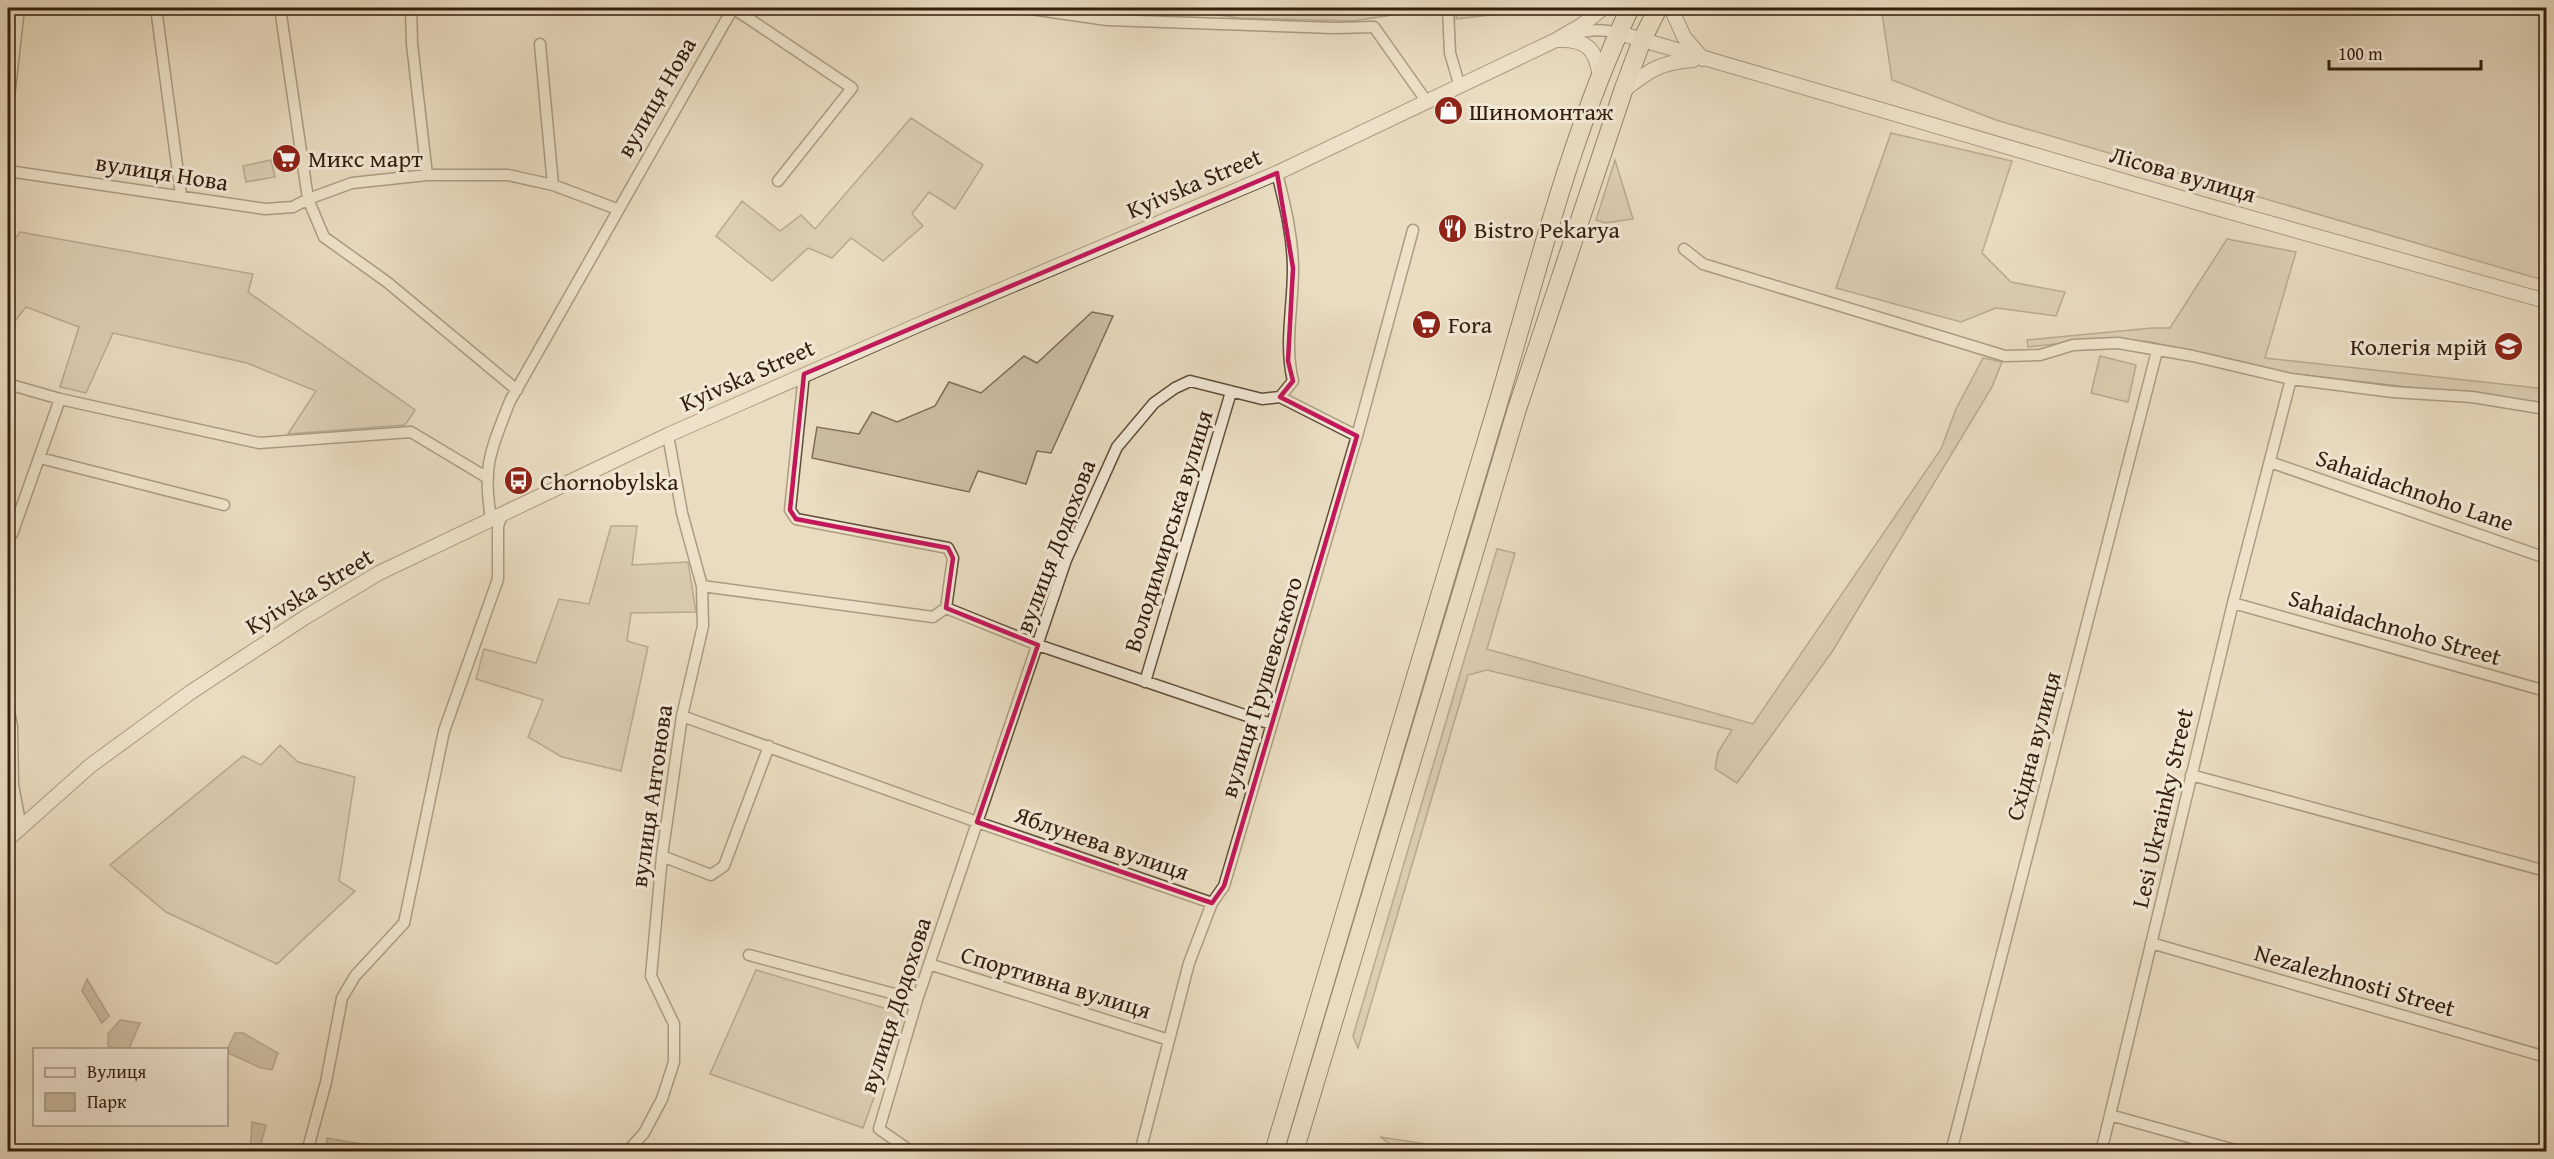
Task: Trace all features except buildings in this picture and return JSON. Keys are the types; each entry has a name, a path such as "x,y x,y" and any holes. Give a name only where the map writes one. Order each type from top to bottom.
{"highway":[{"path":"1274,1152 1497,406 1538,260 1600,77 1630,8"},
{"path":"1294,1152 1517,409 1623,91 1642,40 1658,8"}],"street":[{"path":"8,106 19,8"},
{"path":"156,8 181,195"},
{"path":"280,8 308,199 324,237 387,282 517,390"},
{"path":"411,8 412,44 427,175"},
{"path":"733,8 852,88 778,181"},
{"name":"вулиця Нова","path":"307,1152 326,1082 342,998 355,976 404,923 444,731 498,579 498,526 486,477 488,457 510,401 733,8"},
{"path":"1024,8 1107,20 1334,28 1374,27 1427,102"},
{"path":"1448,8 1450,53 1460,87"},
{"name":"Kyivska Street","path":"8,839 90,766 191,692 360,583 497,515 804,374 1277,173 1556,40 1582,25 1603,8"},
{"path":"1671,8 1684,37 1703,59"},
{"path":"1556,40 1587,30 1619,33"},
{"name":"Лісова вулиця","path":"1619,33 2547,301"},
{"path":"1556,40 1575,40 1586,44 1592,52 1600,77"},
{"path":"540,44 553,185"},
{"path":"1623,91 1649,70 1663,64 1703,59"},
{"name":"вулиця Нова","path":"8,171 265,209 293,207 352,183 427,175 508,175 553,185 617,209"},
{"path":"1277,173 1287,211 1293,268 1288,360 1293,381 1280,397 1356,436"},
{"name":"вулиця Грушевського","path":"1140,1152 1189,963 1212,903 1224,886 1297,643 1413,230"},
{"path":"1684,249 1702,264 2005,356 2040,355 2073,345 2118,343 2193,356 2291,379 2393,392 2472,397 2547,409"},
{"name":"Східна вулиця","path":"1952,1152 2157,351"},
{"path":"804,374 790,510 796,519 948,548 953,558 946,608"},
{"name":"Lesi Ukrainky Street","path":"2101,1152 2233,603 2291,379"},
{"name":"вулиця Додохова","path":"912,1152 879,1129 917,1000 1066,560 1117,447 1154,403 1174,388 1190,381 1262,399 1280,397"},
{"path":"8,384 60,399 259,443 411,432 486,477"},
{"name":"Володимирська вулиця","path":"1145,682 1231,392"},
{"path":"8,537 12,534 60,399"},
{"name":"вулиця Антонова","path":"627,1152 644,1132 662,1099 674,1062 674,1024 651,976 662,856 682,716 704,626 702,586 682,513 668,435"},
{"path":"40,458 224,505"},
{"name":"Sahaidachnoho Lane","path":"2270,462 2547,558"},
{"path":"702,586 933,616 946,608"},
{"name":"Sahaidachnoho Street","path":"2233,603 2547,691"},
{"path":"946,608 1038,645 1271,724"},
{"path":"8,705 12,727 13,785 21,827"},
{"path":"682,716 977,822"},
{"path":"662,856 711,875 724,866 769,746"},
{"path":"2191,775 2547,871"},
{"name":"Яблунева вулиця","path":"977,822 1212,903"},
{"name":"Nezalezhnosti Street","path":"2151,943 2547,1057"},
{"path":"749,955 917,1000"},
{"name":"Спортивна вулиця","path":"929,964 1169,1040"},
{"path":"2110,1115 2242,1152"}],"highlighted area":[{"path":"1277,173 1293,268 1288,361 1293,381 1280,397 1357,436 1224,886 1212,903 977,822 1038,645 946,608 953,558 948,548 796,519 790,510 804,374"}],"green space":[{"path":"1171,8 1440,8 1352,21 1239,18"},
{"path":"1458,8 1552,8 1456,19"},
{"path":"1878,8 2546,8 2546,281 1996,120 1892,80 1882,13"},
{"path":"911,118 983,165 955,209 929,192 912,214 923,226 883,261 851,238 832,258 808,248 772,281 716,236 742,201 780,231 801,215 815,229"},
{"path":"1891,133 2012,161 1982,253 2011,282 2065,292 2056,316 1996,308 1961,322 1836,288"},
{"path":"271,160 275,177 246,182 243,166"},
{"path":"1615,160 1633,219 1605,223 1596,220"},
{"path":"20,232 253,274 248,292 415,410 405,425 288,434 316,391 247,363 113,333 86,393 60,387 79,327 26,307 8,330 8,249"},
{"path":"2227,239 2296,252 2265,358 2546,389 2546,403 2296,374 2254,367 2151,342 2112,338 2028,347 2027,340 2170,328"},
{"path":"1092,312 1113,316 1051,453 1037,451 1026,484 978,471 969,492 812,458 817,427 859,434 872,412 897,422 935,406 949,382 981,393 1024,356 1037,363"},
{"path":"2100,356 2136,365 2128,402 2091,393"},
{"path":"1983,358 2002,362 1992,387 1832,652 1737,783 1715,769 1718,752 1732,730 1487,670 1468,675 1358,1048 1353,1036 1497,549 1515,553 1487,649 1753,724 1941,449 1956,409"},
{"path":"611,526 637,526 632,565 688,562 696,612 631,613 627,641 648,647 621,771 562,757 528,737 543,700 476,679 484,649 536,663 559,599 589,604"},
{"path":"280,745 298,762 355,777 339,881 355,891 277,964 166,912 110,865 243,756 261,765"},
{"path":"756,970 904,1014 863,1128 710,1074"},
{"path":"1380,1137 1472,1151 1400,1151"}],"shaded area":[{"path":"87,979 109,1016 102,1023 82,991"},
{"path":"120,1020 140,1023 129,1048 108,1046 108,1034"},
{"path":"235,1033 243,1033 278,1053 272,1070 261,1068 230,1054 228,1048"},
{"path":"252,1122 266,1125 259,1151 250,1151"},
{"path":"327,1138 362,1144 359,1151 325,1151"}],"place":[{"name":"Шиномонтаж","path":"1448,111"},
{"name":"Микс март","path":"287,158"},
{"name":"Bistro Pekarya","path":"1453,229"},
{"name":"Fora","path":"1427,324"},
{"name":"Колегія мрій","path":"2508,346"},
{"name":"Chornobylska","path":"519,481"}]}
